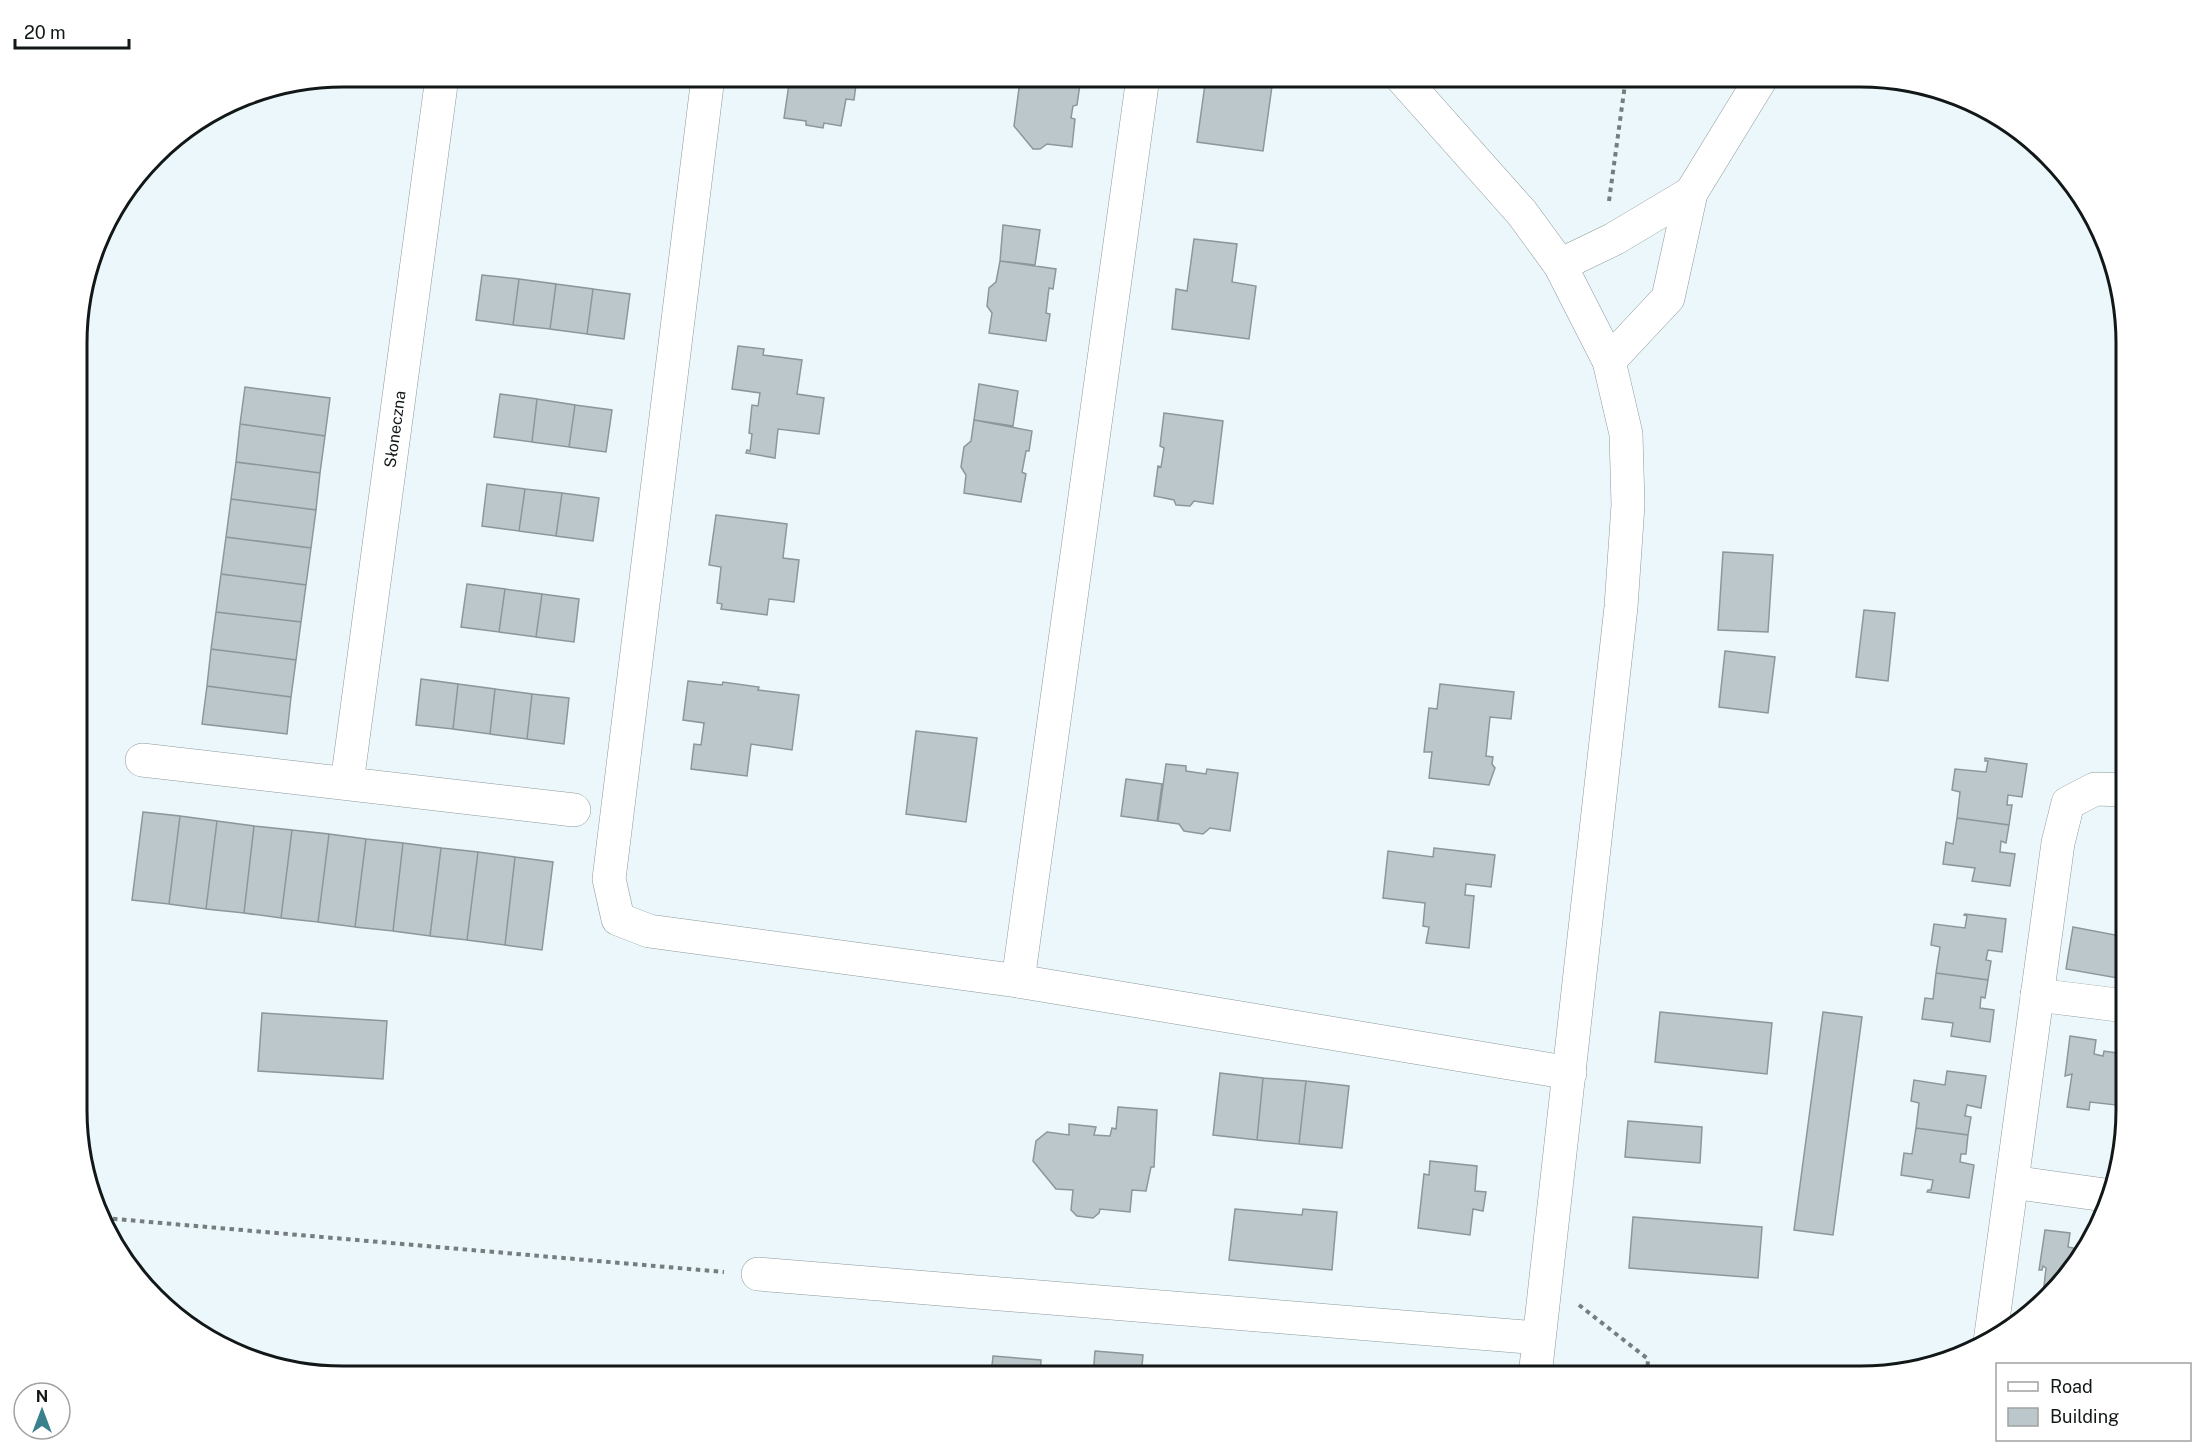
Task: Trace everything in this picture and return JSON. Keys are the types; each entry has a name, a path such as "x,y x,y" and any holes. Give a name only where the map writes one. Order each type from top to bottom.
{"street":[{"name":"Słoneczna","path":"347,783 441,87"},
{"path":"707,87 609,879 618,919 649,931 1018,981 1570,1072"},
{"path":"1018,981 1141,87"},
{"path":"1411,87 1522,213 1560,265 1609,362 1626,434 1628,505 1621,607 1536,1366"},
{"path":"1609,362 1668,298 1691,193 1755,87"},
{"path":"1560,265 1604,244 1691,193"},
{"path":"142,760 574,810"},
{"path":"1992,1330 2058,843 2068,803 2095,789 2116,790"},
{"path":"2037,995 2116,1005"},
{"path":"2012,1182 2101,1194"},
{"path":"758,1275 1538,1338"}],"path":[{"path":"1604,244 1625,87"},
{"path":"111,1219 758,1275"},
{"path":"1545,1278 1648,1359 1648,1366"}],"building":[{"path":"789,87 856,87 854,100 846,99 841,126 824,123 823,128 806,125 806,121 784,118"},
{"path":"1019,87 1080,87 1077,105 1073,106 1071,118 1075,119 1072,147 1047,144 1040,149 1033,149 1014,126"},
{"path":"1205,87 1272,87 1263,151 1197,142"},
{"path":"1003,225 1040,230 1035,265 1000,261"},
{"path":"1194,239 1237,244 1232,282 1256,286 1249,339 1172,329 1176,289 1187,291"},
{"path":"1000,261 1056,269 1053,289 1049,288 1046,313 1050,314 1046,341 989,333 992,313 987,306 989,288 996,282"},
{"path":"482,275 519,279 513,325 476,320"},
{"path":"519,279 556,284 550,329 513,325"},
{"path":"556,284 593,289 587,334 550,329"},
{"path":"593,289 630,294 624,339 587,334"},
{"path":"738,346 764,349 763,355 802,360 797,394 824,398 819,434 778,429 775,458 746,453 747,450 750,451 752,405 758,406 760,393 732,389"},
{"path":"979,384 1018,391 1013,426 974,420"},
{"path":"245,387 330,398 325,436 240,424"},
{"path":"500,394 537,399 532,442 494,437"},
{"path":"537,399 575,405 569,447 532,442"},
{"path":"575,405 612,410 606,452 569,447"},
{"path":"1164,413 1223,421 1213,504 1194,501 1190,506 1176,505 1174,500 1154,496 1158,466 1161,467 1164,448 1160,446"},
{"path":"974,420 1032,431 1029,451 1026,451 1022,472 1026,474 1021,502 964,493 966,475 961,467 964,447 971,441"},
{"path":"240,424 325,436 320,473 236,462"},
{"path":"236,462 320,473 316,510 231,499"},
{"path":"487,484 525,489 519,531 482,526"},
{"path":"525,489 562,493 556,536 519,531"},
{"path":"562,493 599,498 593,541 556,536"},
{"path":"231,499 316,510 311,548 226,537"},
{"path":"716,515 787,524 783,558 799,560 794,602 769,599 767,615 721,609 722,604 717,603 721,567 709,565"},
{"path":"226,537 311,548 306,585 221,574"},
{"path":"1723,552 1773,555 1768,632 1718,630"},
{"path":"221,574 306,585 301,622 216,612"},
{"path":"467,584 505,589 499,632 461,627"},
{"path":"505,589 542,594 536,637 499,632"},
{"path":"542,594 579,599 574,642 536,637"},
{"path":"1864,610 1895,613 1888,681 1856,677"},
{"path":"216,612 301,622 296,660 211,649"},
{"path":"211,649 296,660 291,697 207,686"},
{"path":"1725,651 1775,657 1768,713 1719,707"},
{"path":"421,679 458,684 453,729 416,725"},
{"path":"688,681 722,685 723,682 759,687 758,690 799,695 792,750 751,744 747,776 691,769 694,744 701,745 704,723 683,720"},
{"path":"458,684 495,689 490,734 453,729"},
{"path":"1440,684 1514,692 1511,719 1490,717 1486,756 1493,757 1492,764 1495,768 1489,785 1429,778 1432,752 1424,752 1429,708 1437,709"},
{"path":"207,686 291,697 287,734 202,724"},
{"path":"495,689 532,694 527,739 490,734"},
{"path":"532,694 569,698 564,744 527,739"},
{"path":"916,731 977,738 966,822 906,814"},
{"path":"1985,758 2027,764 2022,797 2008,795 2007,805 2012,805 2009,825 1957,818 1960,792 1952,790 1955,769 1986,772 1988,761 1985,761"},
{"path":"1166,764 1186,766 1186,771 1206,774 1207,769 1238,773 1230,831 1210,828 1203,834 1184,831 1179,824 1158,821"},
{"path":"1126,779 1162,784 1157,821 1121,816"},
{"path":"143,812 180,816 169,904 132,900"},
{"path":"180,816 217,821 206,909 169,904"},
{"path":"1957,818 2009,825 2006,843 2001,841 2000,852 2015,854 2010,886 1972,881 1975,868 1943,864 1946,842 1953,844"},
{"path":"217,821 254,826 244,913 206,909"},
{"path":"254,826 292,830 281,918 244,913"},
{"path":"292,830 329,834 318,922 281,918"},
{"path":"329,834 366,839 355,927 318,922"},
{"path":"366,839 403,843 393,931 355,927"},
{"path":"403,843 441,848 430,936 393,931"},
{"path":"441,848 478,852 467,940 430,936"},
{"path":"1434,848 1495,855 1491,887 1466,884 1465,895 1474,896 1469,948 1426,943 1429,927 1423,926 1425,903 1383,898 1388,851 1433,857"},
{"path":"478,852 515,857 505,945 467,940"},
{"path":"515,857 553,862 542,950 505,945"},
{"path":"1965,914 2006,919 2002,952 1988,950 1986,960 1991,961 1988,980 1936,973 1940,947 1931,945 1934,924 1965,928 1967,916"},
{"path":"2073,927 2116,935 2116,978 2066,969"},
{"path":"1936,973 1988,980 1985,998 1981,997 1980,1008 1994,1010 1990,1042 1951,1036 1953,1023 1922,1019 1925,998 1933,999"},
{"path":"1660,1012 1772,1023 1767,1074 1655,1062"},
{"path":"1823,1012 1862,1017 1833,1235 1794,1230"},
{"path":"262,1013 387,1021 383,1079 258,1071"},
{"path":"2070,1036 2096,1040 2094,1054 2103,1056 2104,1051 2116,1053 2116,1105 2090,1102 2089,1110 2067,1107 2072,1074 2065,1076"},
{"path":"1947,1071 1986,1076 1981,1108 1967,1105 1965,1116 1971,1117 1968,1135 1916,1128 1919,1103 1911,1101 1914,1080 1945,1085"},
{"path":"1220,1073 1263,1078 1257,1140 1213,1135"},
{"path":"1263,1078 1306,1081 1299,1144 1257,1140"},
{"path":"1306,1081 1349,1086 1342,1148 1299,1144"},
{"path":"1118,1107 1157,1110 1154,1167 1151,1167 1146,1191 1132,1190 1130,1212 1100,1209 1093,1218 1077,1216 1071,1210 1073,1190 1056,1189 1033,1161 1036,1141 1047,1132 1069,1135 1069,1124 1096,1127 1094,1135 1110,1136 1112,1128 1116,1129"},
{"path":"1628,1121 1702,1127 1700,1163 1625,1157"},
{"path":"1916,1128 1968,1135 1966,1154 1961,1154 1960,1162 1974,1165 1969,1198 1927,1192 1931,1190 1933,1180 1901,1175 1904,1153 1912,1154"},
{"path":"1430,1161 1477,1166 1475,1191 1486,1192 1483,1211 1473,1209 1470,1235 1418,1228 1424,1174 1429,1175"},
{"path":"1235,1209 1302,1215 1303,1209 1337,1212 1332,1270 1229,1260"},
{"path":"1633,1217 1762,1227 1758,1278 1629,1268"},
{"path":"2045,1230 2070,1233 2068,1247 2075,1248 2044,1288 2046,1268 2043,1266 2042,1270 2039,1270"},
{"path":"1095,1351 1143,1355 1142,1366 1094,1366"},
{"path":"993,1356 1041,1360 1041,1366 992,1366"}]}
